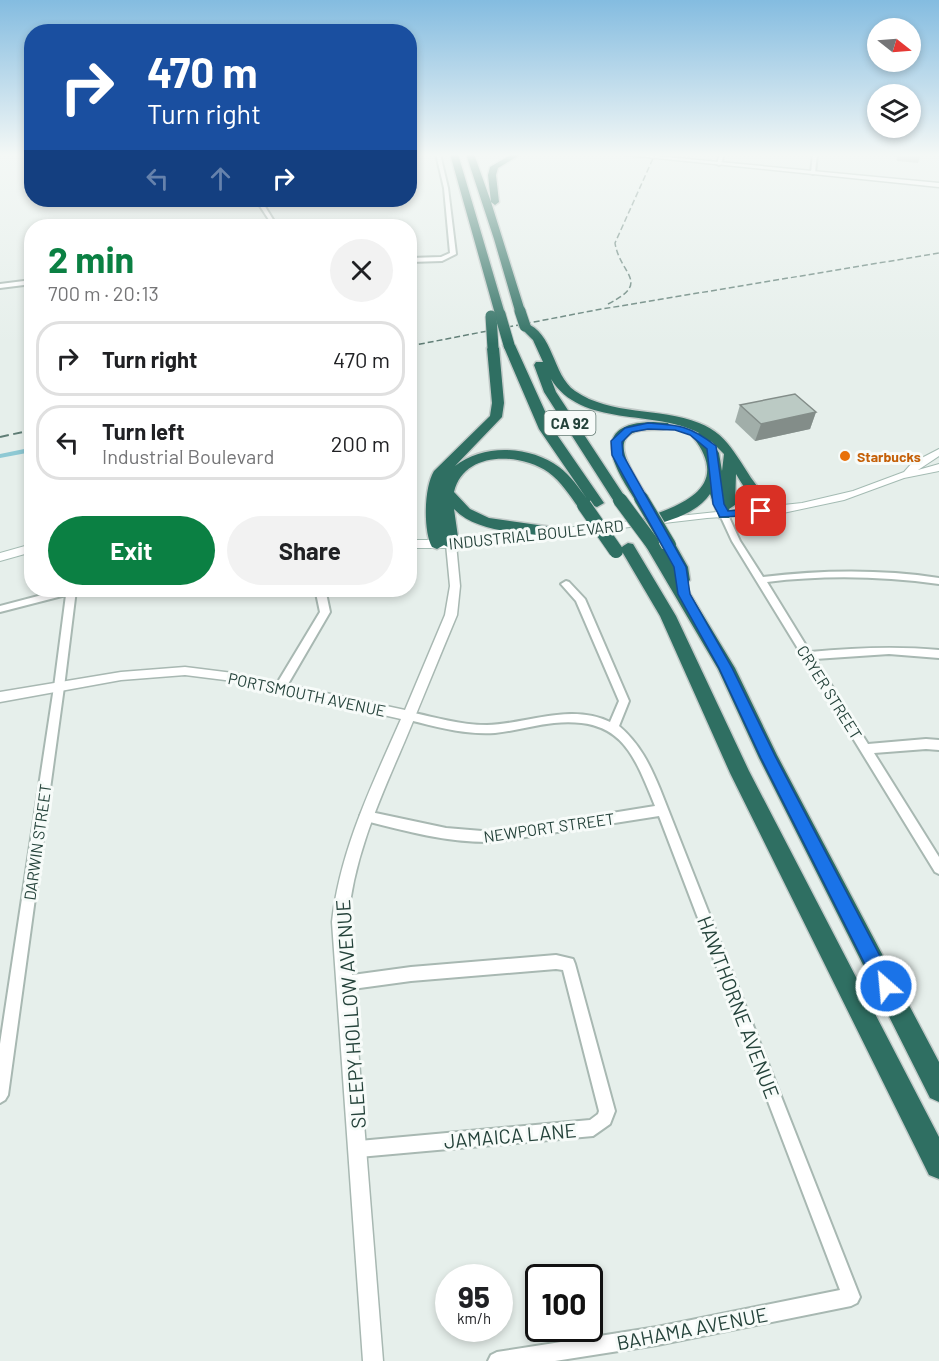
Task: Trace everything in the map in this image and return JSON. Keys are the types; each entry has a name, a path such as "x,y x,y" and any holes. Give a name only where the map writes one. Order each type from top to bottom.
{"highway":[{"path":"444,544 432,497 434,483 439,474 490,425 498,411 493,348 496,298 473,218"},
{"name":"CA 92","path":"492,218 525,326 534,340 550,392 620,500 652,543 726,668 774,769 939,1089"},
{"path":"498,218 501,232 499,239"},
{"name":"CA 92","path":"496,315 546,429 591,504"},
{"path":"534,340 564,387 579,399 604,408 677,421 701,428 718,439 759,498 776,509"},
{"path":"684,594 680,567 616,449 616,441 628,430 656,425 693,433 712,448 718,504 724,515"},
{"path":"444,544 449,484 455,475 473,461 497,455 521,455 537,460 554,470 591,504 622,549 680,644 740,773 939,1165"},
{"path":"724,515 728,504 730,455"},
{"path":"646,522 678,511 702,498 708,491 715,472"},
{"path":"447,493 465,512 486,522 552,532"},
{"path":"892,1072 939,1180"}],"main road":[{"name":"INDUSTRIAL BOULEVARD","path":"908,474 916,465 939,452"},
{"name":"INDUSTRIAL BOULEVARD","path":"417,544 444,544 707,514 724,515 776,509 853,494 908,474 929,472 939,467"},
{"path":"0,557 24,550"}],"street":[{"path":"417,260 449,258 453,254 449,218"},
{"path":"0,286 24,283"},
{"name":"CRYER STREET","path":"724,515 760,580 939,868"},
{"name":"SLEEPY HOLLOW AVENUE","path":"373,1361 359,1149 340,922 342,894 347,868 366,816 455,600 444,544"},
{"path":"760,580 828,573 871,573 939,581"},
{"path":"566,584 580,599 624,701 614,726"},
{"path":"0,609 45,597"},
{"name":"DARWIN STREET","path":"0,1095 70,597"},
{"path":"280,688 325,612 322,597"},
{"path":"808,656 892,649 939,654"},
{"name":"PORTSMOUTH AVENUE","path":"0,697 121,676 185,671 215,674 409,716 486,729 570,718 614,726"},
{"name":"HAWTHORNE AVENUE","path":"614,726 640,756 663,810 851,1296"},
{"path":"866,749 939,745"},
{"name":"NEWPORT STREET","path":"366,816 448,836 470,838 494,837 663,810"},
{"name":"JAMAICA LANE","path":"345,982 556,962 568,964 606,1102 605,1119 593,1128 359,1149"},
{"name":"BAHAMA AVENUE","path":"497,1361 657,1336 851,1296"}],"building":[{"path":"795,394 816,412 761,424 740,405"}],"waterway":[{"path":"0,456 24,451"}],"railway":[{"path":"608,304 628,290 631,283 615,243 626,218"},
{"path":"417,345 596,310 939,253"},
{"path":"0,437 24,432"}],"place":[{"name":"Starbucks","path":"845,456"}],"route":[{"path":"761,511 724,515 718,504 712,448 701,437 693,433 656,425 628,430 616,441 618,455 680,567 684,594 726,668 769,758 886,986"}]}
